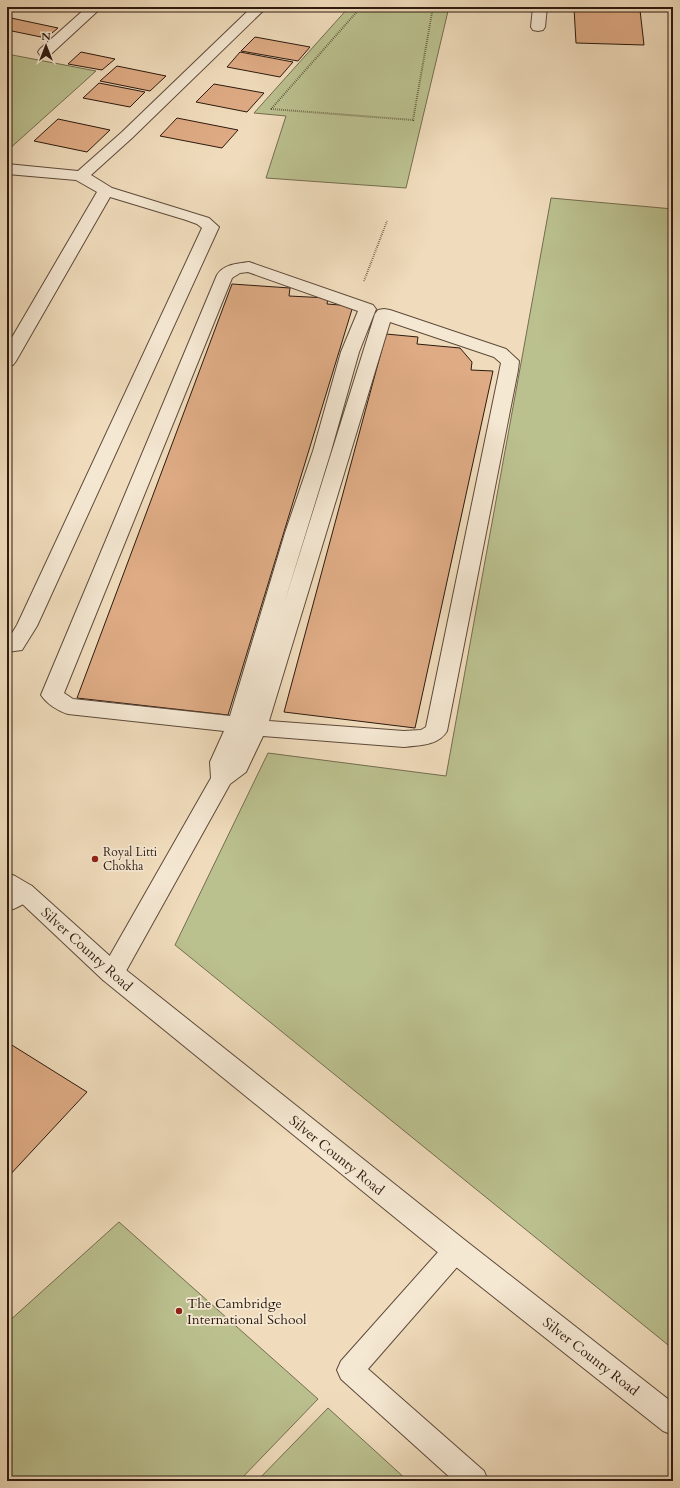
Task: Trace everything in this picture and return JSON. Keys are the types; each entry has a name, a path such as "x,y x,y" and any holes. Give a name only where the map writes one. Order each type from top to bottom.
{"street":[{"path":"45,52 95,7"},
{"path":"81,176 122,140 260,7"},
{"path":"538,27 540,7"},
{"path":"7,169 64,173 81,176 106,191 192,216 211,227 27,626 15,645 7,645"},
{"path":"7,361 106,191"},
{"path":"112,973 222,778 221,762 247,726 384,314 500,353 510,361 509,370 436,731 425,737 404,739 247,726 68,706 52,695 225,275 235,269 249,267 367,309 350,352 322,451 294,533 247,726"},
{"name":"Silver County Road","path":"12,892 456,1250 673,1421"}],"lane":[{"path":"456,1250 350,1370 474,1481"}],"path":[{"path":"361,7 271,109 413,120 433,7"},
{"path":"355,304 387,221"}],"green space":[{"path":"349,7 449,7 406,188 266,178 286,116 254,113"},
{"path":"7,54 96,71 7,151"},
{"path":"551,198 673,209 673,1349 175,945 268,753 446,776"},
{"path":"119,1222 318,1399 239,1481 7,1481 7,1323"},
{"path":"328,1408 408,1481 257,1481"}],"building":[{"path":"574,8 640,10 644,45 576,43"},
{"path":"11,18 58,28 46,38 7,30 7,21"},
{"path":"255,37 310,47 298,61 241,51"},
{"path":"81,52 115,59 102,70 68,64"},
{"path":"240,52 293,62 280,77 227,67"},
{"path":"117,66 166,76 150,91 100,81"},
{"path":"99,83 145,92 130,107 83,98"},
{"path":"214,84 264,93 247,112 196,102"},
{"path":"177,118 238,130 222,148 160,136"},
{"path":"58,119 110,130 87,152 34,141"},
{"path":"232,284 290,288 289,296 328,298 327,304 353,306 228,715 77,698"},
{"path":"386,334 418,337 417,344 460,348 472,362 471,370 493,371 415,728 284,712"},
{"path":"7,1042 87,1092 7,1178"}],"place":[{"name":"Royal Litti Chokha","path":"95,859"},
{"name":"The Cambridge International School","path":"179,1311"}]}
